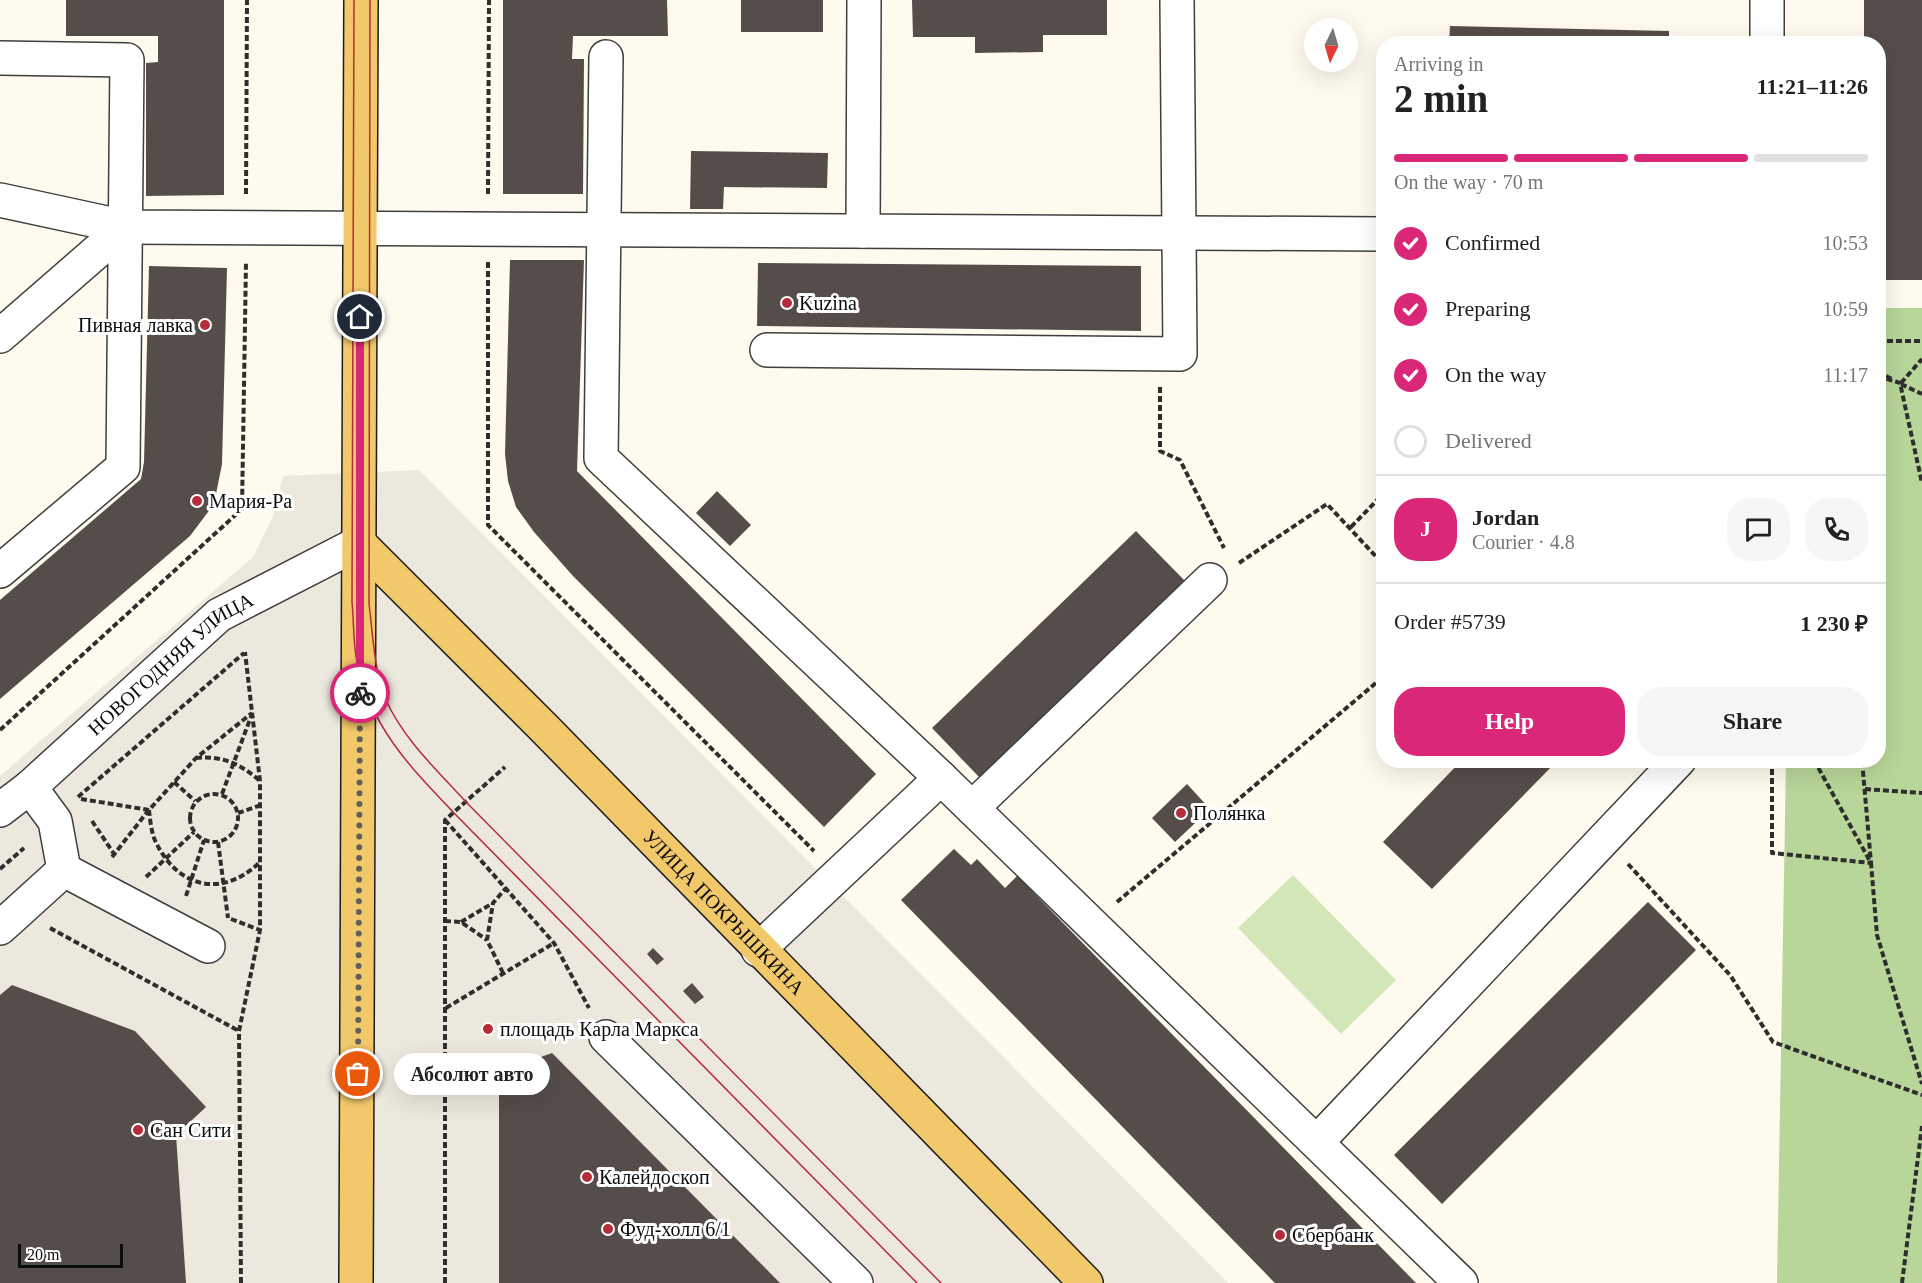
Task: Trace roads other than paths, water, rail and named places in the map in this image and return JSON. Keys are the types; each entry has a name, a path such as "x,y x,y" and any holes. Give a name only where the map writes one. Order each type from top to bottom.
{"main road":[{"path":"356,1283 361,0"},
{"name":"УЛИЦА ПОКРЫШКИНА","path":"359,543 546,730 758,950 1086,1283"}],"street":[{"path":"863,231 864,0"},
{"path":"767,350 1180,354 1177,0"},
{"path":"1767,0 1767,36"},
{"path":"606,57 601,458 941,778 1461,1283"},
{"path":"0,58 127,60 123,467 0,571"},
{"path":"0,200 125,227 360,226 1376,234"},
{"path":"0,336 125,227"},
{"name":"НОВОГОДНЯЯ УЛИЦА","path":"0,810 30,786 219,615 359,543"},
{"path":"972,808 1222,573"},
{"path":"1317,1142 1672,768"},
{"path":"758,950 941,778"},
{"path":"9,919 64,870 71,809 30,786"},
{"path":"64,870 208,946"},
{"path":"606,1037 856,1283"}],"tram line":[{"path":"354,0 352,602 357,662 372,706 394,744 437,796 917,1283"},
{"path":"370,0 369,604 376,665 386,700 393,715 412,741 466,802 941,1283"}],"place":[{"name":"Kuzina","path":"787,303"},
{"name":"Пивная лавка","path":"205,325"},
{"name":"Мария-Ра","path":"197,501"},
{"name":"Полянка","path":"1181,813"},
{"name":"площадь Карла Маркса","path":"488,1029"},
{"name":"Абсолют авто","path":"358,1074"},
{"name":"Сан Сити","path":"138,1130"},
{"name":"Калейдоскоп","path":"587,1177"},
{"name":"Фуд-холл 6/1","path":"608,1229"},
{"name":"Сбербанк","path":"1280,1235"}]}
